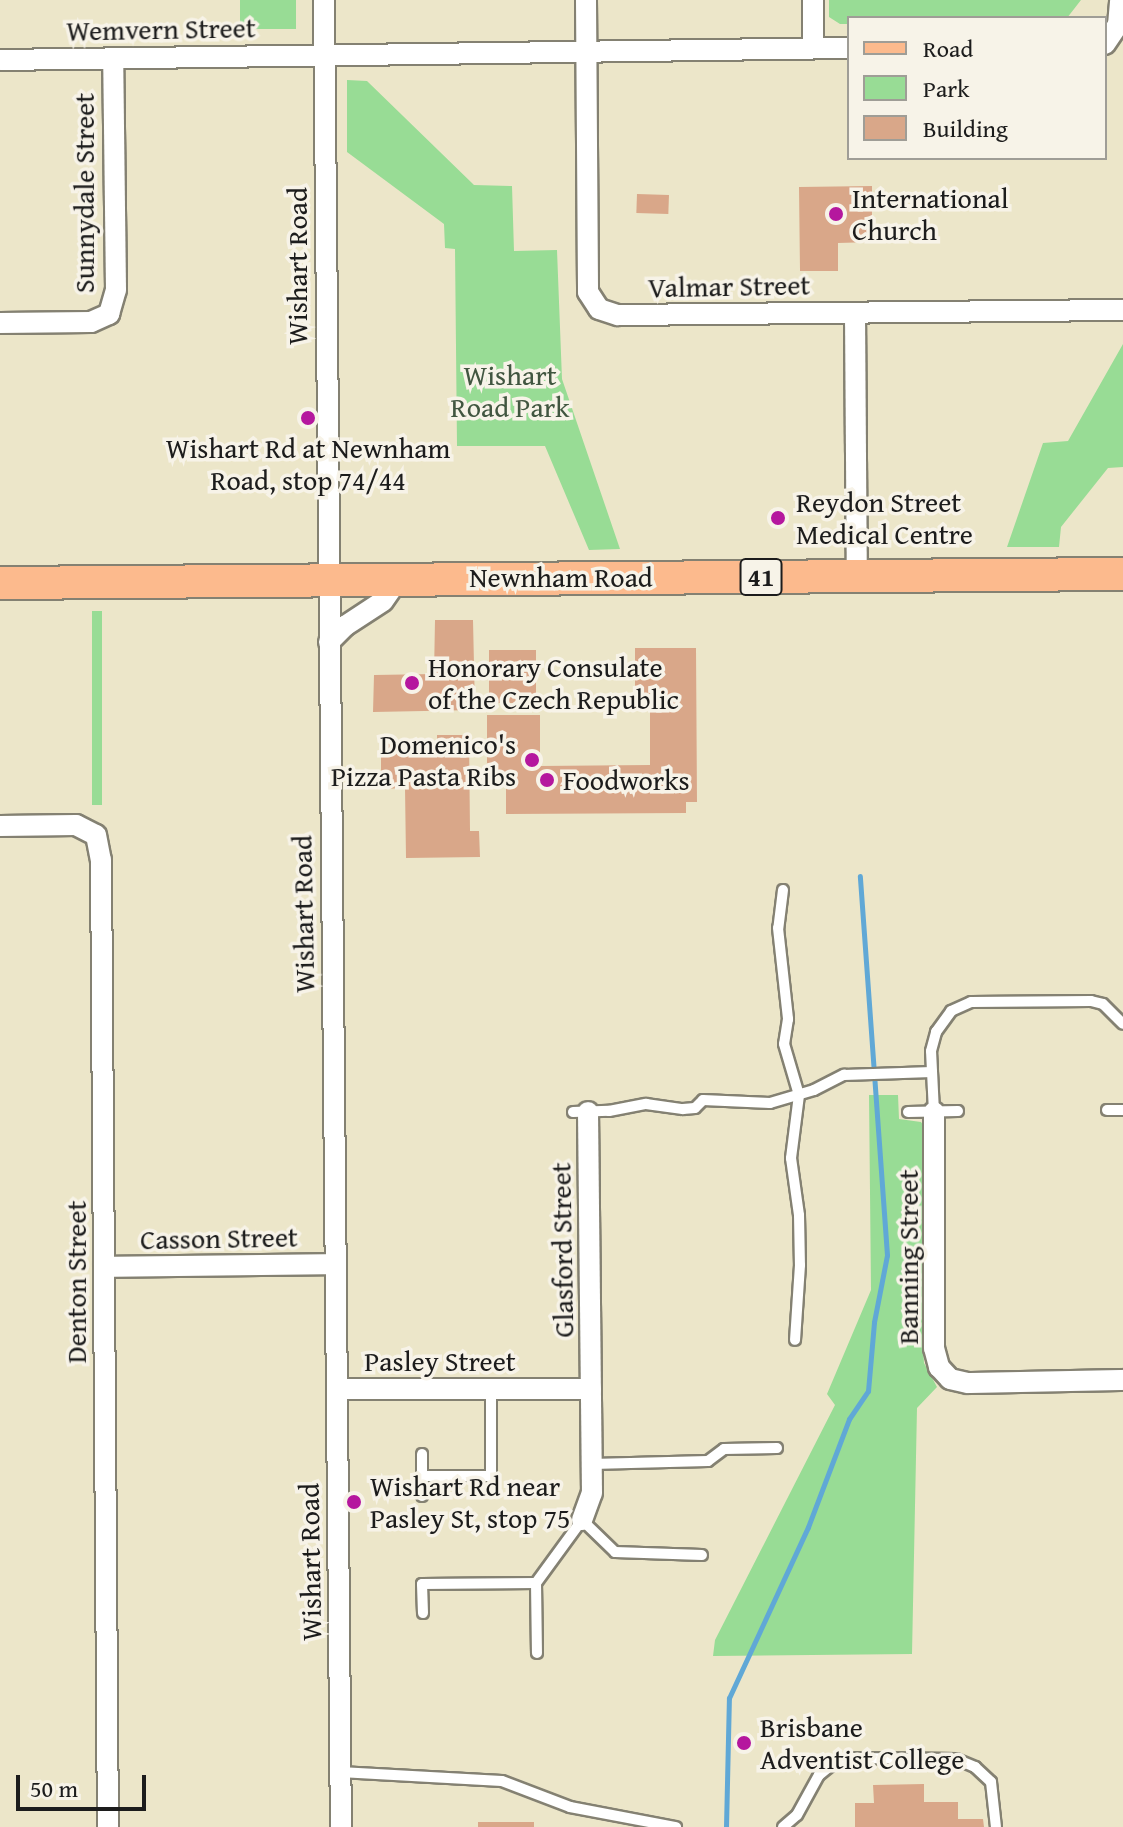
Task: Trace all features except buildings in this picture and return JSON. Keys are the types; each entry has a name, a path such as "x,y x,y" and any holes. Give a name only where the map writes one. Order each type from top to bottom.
{"main road":[{"name":"Newnham Road","path":"0,583 1123,574"}],"street":[{"name":"Wishart Road","path":"324,0 341,1827"},
{"path":"586,0 586,51"},
{"path":"813,0 813,47"},
{"path":"1107,41 1118,25 1120,0"},
{"name":"Wemvern Street","path":"0,60 847,48"},
{"name":"Valmar Street","path":"586,51 588,292 599,309 618,315 1123,310"},
{"name":"Sunnydale Street","path":"0,323 91,322 109,314 116,290 113,58"},
{"path":"855,313 857,576"},
{"path":"329,642 345,626 383,601 399,578"},
{"name":"Denton Street","path":"0,826 76,825 96,835 101,860 108,1827"},
{"name":"Glasford Street","path":"580,1112 592,1464 592,1493 582,1520"},
{"name":"Banning Street","path":"934,1112 934,1348 939,1367 950,1379 968,1383 1123,1380"},
{"name":"Casson Street","path":"104,1267 335,1264"},
{"name":"Pasley Street","path":"337,1389 591,1389"}],"lane":[{"path":"783,890 778,928 788,1019 784,1044 799,1095 791,1158 799,1215 800,1265 795,1340"},
{"path":"934,1112 931,1051 942,1019 951,1011 971,1002 1091,1001 1103,1004 1123,1023"},
{"path":"580,1112 646,1104 695,1108 703,1100 770,1103 799,1095 844,1075 860,1072 932,1072"},
{"path":"1107,1110 1123,1110"},
{"path":"908,1112 958,1111"},
{"path":"422,1476 491,1476 491,1389"},
{"path":"592,1464 708,1461 724,1449 777,1448"},
{"path":"422,1454 422,1496"},
{"path":"537,1653 536,1583 582,1520 615,1552 702,1555"},
{"path":"423,1613 422,1584 536,1583"},
{"path":"783,1827 797,1815 819,1775 835,1762 927,1758 956,1759 975,1767 991,1782 996,1827"},
{"path":"340,1772 502,1781 570,1807 676,1827"}],"green space":[{"path":"240,0 296,0 296,29 240,29"},
{"path":"829,0 1081,0 1069,16 847,16 847,24 840,24 829,17"},
{"name":"Wishart Road Park","path":"347,80 367,81 474,185 512,186 514,251 557,250 562,379 620,549 589,550 545,446 457,446 455,249 445,248 444,224 347,152"},
{"path":"1123,344 1123,467 1108,468 1061,527 1059,547 1007,547 1043,443 1068,441"},
{"path":"92,611 102,611 102,805 92,805"},
{"path":"869,1095 898,1095 899,1119 921,1122 925,1128 923,1347 924,1363 937,1387 917,1408 912,1654 713,1656 715,1640 835,1405 827,1394 871,1290"}],"waterway":[{"path":"726,1827 729,1698 808,1527 849,1419 868,1391 874,1322 887,1255 860,876"}],"place":[{"name":"International Church","path":"836,214"},
{"name":"Wishart Rd at Newnham Road, stop 74/44","path":"308,418"},
{"name":"Reydon Street Medical Centre","path":"778,518"},
{"name":"Honorary Consulate of the Czech Republic","path":"412,683"},
{"name":"Domenico's Pizza Pasta Ribs","path":"532,760"},
{"name":"Foodworks","path":"547,780"},
{"name":"Wishart Rd near Pasley St, stop 75","path":"354,1502"},
{"name":"Brisbane Adventist College","path":"744,1743"}]}
